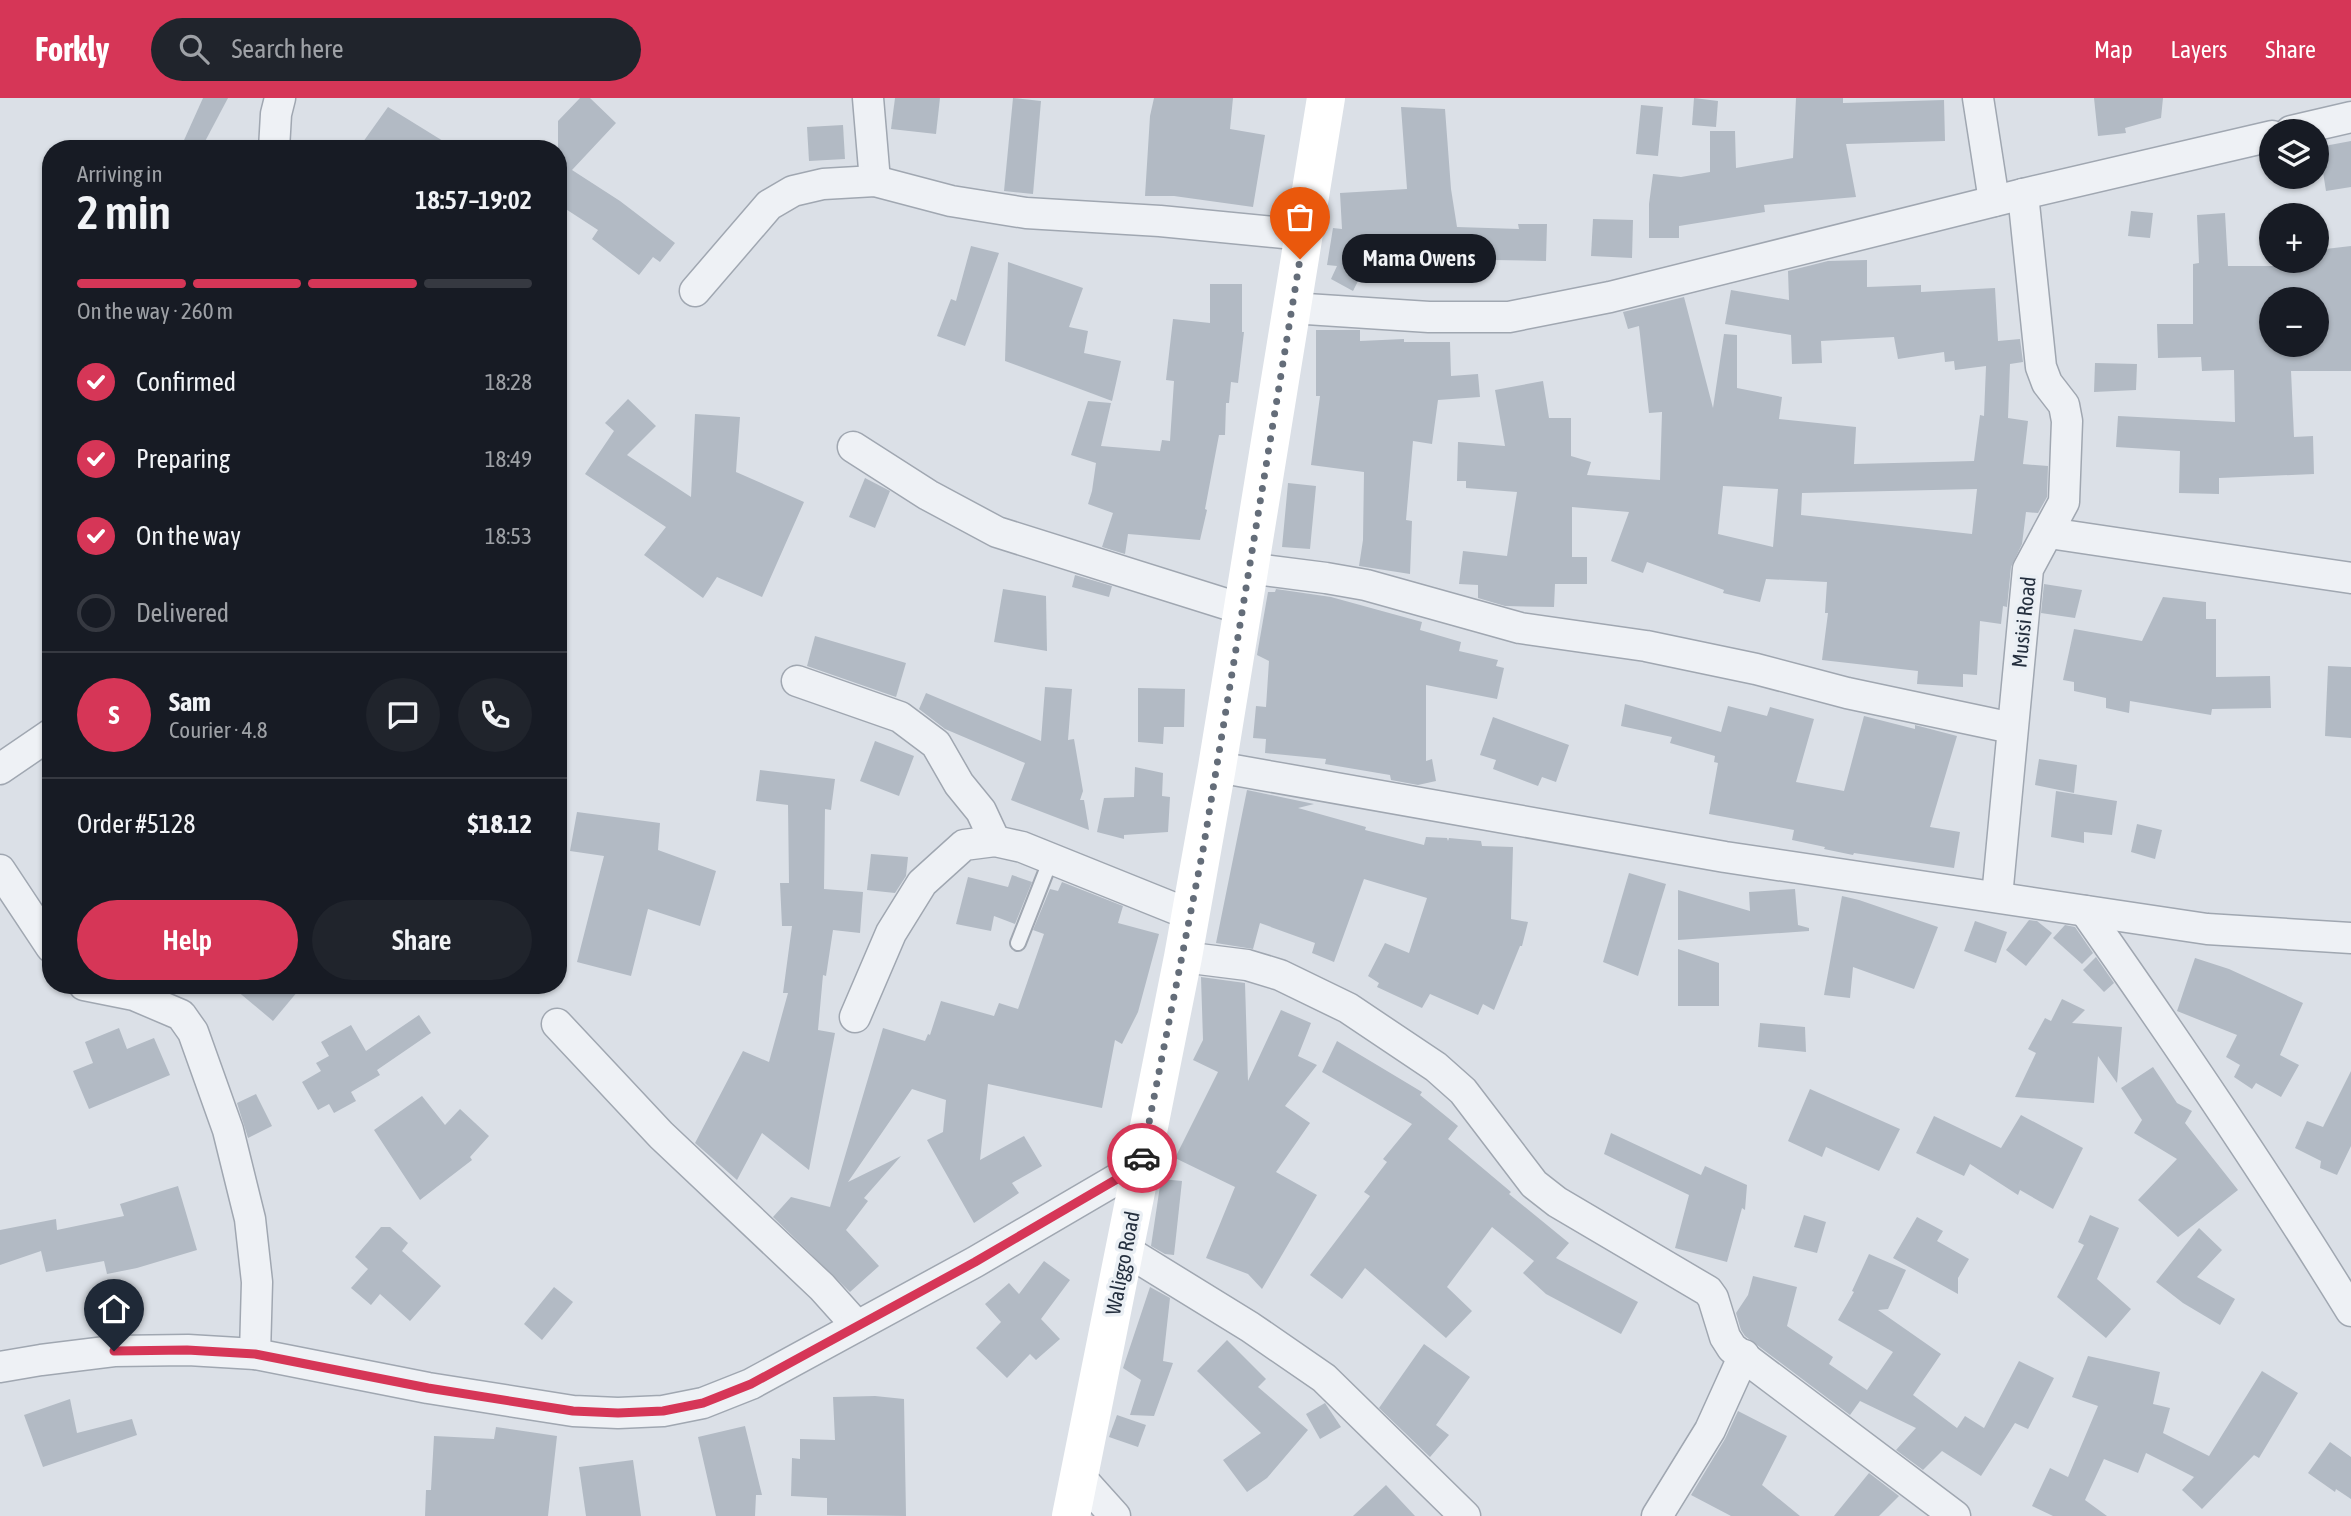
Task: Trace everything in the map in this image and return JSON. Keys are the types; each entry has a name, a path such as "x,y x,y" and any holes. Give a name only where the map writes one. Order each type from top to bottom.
{"street":[{"path":"275,140 280,98"},
{"path":"868,98 875,181"},
{"name":"Waliggo Road","path":"1071,1516 1191,915 1325,98"},
{"name":"Musisi Road","path":"1978,98 2008,198 2041,367 2048,383 2064,405 2067,421 2064,502 2028,569 1997,897"},
{"path":"2329,122 2351,117"},
{"path":"1291,308 1429,317 1509,317 1610,297 2259,139"},
{"path":"695,291 769,205 793,191 823,184 875,181 951,201 1026,213 1160,221 1304,235"},
{"path":"853,447 928,495 997,532 1242,609"},
{"path":"2049,533 2351,578"},
{"path":"1248,568 1366,585 1520,628 1646,646 2012,728"},
{"path":"797,681 900,717 936,744 959,784 981,811 995,841"},
{"path":"0,769 42,740"},
{"path":"1217,767 1724,857 2207,929 2351,938"},
{"path":"855,1017 891,933 922,883 964,845 995,841 1022,847 1191,915"},
{"path":"0,870 42,933"},
{"path":"2084,911 2258,1161 2349,1306"},
{"path":"1183,957 1247,965 1280,975 1348,1008 1436,1067 1463,1091 1534,1184 1556,1202 1708,1291 1713,1298 1724,1337 1732,1348 1955,1516"},
{"path":"145,994 181,1015 193,1032 228,1130 250,1219 257,1282 255,1354"},
{"path":"557,1024 661,1135 822,1287 857,1326"},
{"path":"0,1367 114,1351 187,1350 255,1354 428,1388 573,1411 663,1411 703,1403 751,1384 975,1262 1141,1165"},
{"path":"1125,1250 1238,1320 1324,1378 1465,1516"},
{"path":"1657,1516 1710,1430 1744,1355"},
{"path":"1079,1476 1115,1516"}],"lane":[{"path":"1018,943 1051,859"}],"building":[{"path":"203,98 228,98 206,140 184,140"},
{"path":"580,98 590,98 616,123 572,170 620,201 675,243 660,262 653,257 639,275 592,239 598,230 567,210 567,140 558,140 558,121"},
{"path":"895,98 940,98 936,134 891,129"},
{"path":"1013,98 1041,101 1033,194 1004,191"},
{"path":"1154,98 1233,98 1230,129 1265,135 1253,207 1174,196 1145,196 1150,116"},
{"path":"1694,98 1718,101 1716,127 1692,125"},
{"path":"1796,98 1843,98 1843,103 1944,100 1945,141 1846,144 1856,197 1764,205 1765,212 1679,226 1679,238 1649,238 1649,204 1653,174 1681,177 1710,172 1710,131 1735,131 1736,168 1793,158"},
{"path":"2094,98 2163,98 2161,118 2125,128 2126,133 2098,136"},
{"path":"1641,105 1663,107 1658,156 1636,154"},
{"path":"388,107 441,140 364,140"},
{"path":"1401,107 1445,109 1451,189 1457,227 1519,229 1518,224 1547,224 1546,261 1494,260 1494,252 1408,253 1408,279 1359,279 1353,291 1331,279 1337,266 1327,265 1333,228 1342,229 1340,193 1407,189"},
{"path":"843,125 845,159 809,161 807,127"},
{"path":"2351,141 2351,187 2326,191 2329,189 2329,145"},
{"path":"2131,211 2153,213 2150,238 2128,236"},
{"path":"2225,213 2228,266 2259,266 2259,273 2329,273 2329,249 2351,246 2351,371 2291,371 2294,437 2313,436 2314,474 2219,478 2219,494 2179,493 2180,451 2116,447 2118,416 2235,422 2234,370 2202,371 2201,357 2158,358 2157,324 2193,324 2193,264 2199,263 2197,215"},
{"path":"1593,219 1633,220 1632,258 1591,256"},
{"path":"971,246 999,253 965,346 937,336 951,299 956,301"},
{"path":"1867,260 1867,287 1921,285 1921,292 1995,288 1998,341 2020,339 2023,362 2010,364 2008,418 2028,421 2023,464 2048,466 2047,497 2038,513 2026,512 2022,544 2011,567 2007,607 2003,606 2001,624 1980,621 1977,675 1963,674 1963,687 1917,684 1918,671 1822,660 1828,613 1825,613 1827,582 1766,579 1760,602 1723,593 1724,590 1647,562 1643,573 1611,561 1629,512 1572,507 1572,557 1587,557 1587,584 1555,584 1554,607 1505,606 1478,598 1478,585 1459,584 1463,551 1507,556 1517,492 1466,488 1466,481 1457,481 1458,442 1505,446 1495,390 1543,381 1549,418 1571,418 1571,456 1591,462 1587,475 1660,480 1662,412 1649,413 1639,326 1628,329 1623,312 1684,297 1713,408 1724,334 1737,335 1737,388 1782,397 1779,419 1856,427 1854,464 1974,461 1980,415 1984,416 1986,366 1955,370 1954,361 1945,362 1944,352 1898,359 1894,337 1821,341 1822,363 1792,364 1791,335 1725,324 1731,290 1789,300 1788,271 1828,261","holes":["1723,486 1778,489 1773,547 1718,534","1977,489 1972,534 1801,515 1802,493"]},
{"path":"1008,262 1083,288 1069,327 1088,331 1084,353 1121,361 1112,401 1005,361"},
{"path":"1210,284 1242,284 1244,332 1238,383 1231,382 1229,403 1226,403 1225,435 1219,435 1200,540 1128,534 1125,554 1102,547 1113,513 1088,504 1096,463 1071,455 1088,401 1111,403 1101,446 1160,451 1162,440 1170,441 1174,381 1166,380 1173,319 1210,323"},
{"path":"1316,330 1360,330 1360,341 1404,339 1404,342 1450,342 1451,376 1478,374 1480,397 1438,400 1432,444 1413,441 1406,520 1412,521 1410,574 1359,566 1363,540 1364,472 1311,465 1320,396 1316,396"},
{"path":"2095,363 2137,364 2136,390 2094,392"},
{"path":"628,399 656,426 627,455 691,497 695,414 740,417 736,472 804,502 762,597 717,577 703,598 644,555 666,527 585,474 614,431 605,423"},
{"path":"865,478 890,491 875,528 849,517"},
{"path":"1288,483 1316,486 1310,549 1282,547"},
{"path":"1075,575 1112,586 1109,597 1072,587"},
{"path":"2044,584 2082,590 2075,618 2041,613"},
{"path":"1003,589 1046,596 1047,651 994,642"},
{"path":"1276,589 1331,597 1422,622 1420,630 1461,642 1459,651 1498,660 1496,666 1504,668 1497,699 1426,685 1426,761 1432,759 1436,781 1418,785 1391,780 1390,775 1325,764 1326,759 1265,753 1266,739 1253,738 1256,706 1266,707 1269,661 1257,655 1268,592 1275,592"},
{"path":"2163,597 2206,602 2206,619 2216,619 2216,677 2270,676 2271,708 2212,709 2211,715 2130,701 2129,713 2106,708 2106,698 2074,691 2074,682 2063,680 2074,629 2142,641"},
{"path":"815,636 906,663 896,697 807,666"},
{"path":"2328,666 2351,667 2351,738 2325,736"},
{"path":"1045,687 1072,689 1068,740 1074,739 1083,791 1080,800 1084,800 1089,830 1011,800 1025,763 945,729 919,709 926,693 1041,741"},
{"path":"1138,688 1185,689 1184,727 1164,727 1163,744 1138,742"},
{"path":"1625,704 1721,732 1728,706 1767,716 1770,707 1814,719 1796,782 1844,791 1864,716 1957,736 1930,827 1960,832 1954,868 1824,849 1825,847 1792,840 1794,830 1709,814 1718,763 1714,762 1715,756 1670,743 1672,737 1621,726"},
{"path":"1493,717 1569,745 1556,782 1542,777 1538,786 1493,769 1496,760 1480,755"},
{"path":"875,741 914,756 899,796 860,781"},
{"path":"2039,759 2077,765 2074,793 2035,785"},
{"path":"1135,767 1163,773 1162,796 1170,797 1168,832 1124,835 1124,839 1097,832 1104,798 1134,797"},
{"path":"760,770 835,779 831,810 825,809 824,889 863,892 860,933 833,930 826,976 823,975 818,1030 835,1033 809,1170 762,1133 737,1180 695,1143 743,1051 769,1062 788,993 783,993 792,926 782,926 780,883 789,883 788,805 756,801"},
{"path":"1247,790 1314,804 1298,808 1366,827 1365,830 1424,845 1426,837 1447,838 1448,841 1449,838 1481,841 1482,846 1513,847 1511,919 1528,922 1522,946 1494,1010 1483,1004 1478,1015 1430,994 1422,1008 1377,987 1379,983 1368,976 1385,943 1409,953 1427,898 1364,879 1334,962 1312,953 1315,943 1260,923 1253,949 1216,943"},
{"path":"2056,791 2117,801 2112,835 2084,832 2084,843 2051,837"},
{"path":"577,812 660,823 658,850 716,871 700,926 648,909 631,976 577,962 604,856 570,851"},
{"path":"2137,824 2162,830 2155,859 2131,852"},
{"path":"871,854 908,857 906,876 895,893 867,890"},
{"path":"1629,873 1666,884 1638,976 1603,962"},
{"path":"1012,875 1032,882 1015,924 994,916 991,931 956,924 968,877 1008,887"},
{"path":"1062,882 1123,906 1118,923 1159,934 1138,1012 1122,1044 1115,1040 1102,1108 988,1084 980,1160 1024,1136 1042,1166 1012,1183 1019,1193 974,1223 927,1140 943,1132 946,1100 912,1089 848,1182 901,1156 864,1198 868,1201 846,1230 879,1266 850,1292 773,1217 791,1197 830,1207 883,1028 925,1041 928,1034 930,1035 941,1001 994,1016 999,1003 1018,1009 1044,934 1033,930 1050,889 1058,891"},
{"path":"1795,889 1798,925 1809,928 1809,931 1678,940 1678,890 1750,911 1749,892"},
{"path":"1842,896 1938,927 1914,989 1853,967 1850,998 1824,995"},
{"path":"2029,920 2037,921 2052,933 2026,966 2006,950"},
{"path":"1975,921 2007,932 1996,963 1964,951"},
{"path":"2065,925 2075,927 2093,953 2082,964 2053,938"},
{"path":"1678,949 1719,963 1719,1006 1678,1006"},
{"path":"2096,957 2114,983 2104,992 2083,970"},
{"path":"2195,958 2229,969 2303,1003 2280,1055 2299,1065 2281,1097 2256,1083 2252,1089 2234,1077 2240,1065 2226,1057 2237,1035 2177,1011"},
{"path":"1201,977 1245,983 1248,1081 1281,1010 1311,1023 1298,1056 1317,1065 1285,1106 1310,1123 1276,1172 1317,1195 1262,1289 1248,1274 1206,1258 1235,1187 1175,1158 1218,1072 1193,1060 1203,1040"},
{"path":"241,994 296,994 273,1021"},
{"path":"2062,999 2085,1010 2072,1023 2122,1027 2117,1083 2098,1056 2094,1103 2015,1097 2036,1053 2028,1049 2045,1018 2051,1021"},
{"path":"419,1015 431,1033 377,1070 380,1075 351,1092 356,1101 334,1113 329,1104 318,1110 302,1082 321,1071 316,1063 329,1056 321,1042 351,1025 366,1051"},
{"path":"1760,1023 1805,1027 1806,1052 1758,1047"},
{"path":"119,1028 127,1049 154,1038 170,1075 89,1109 73,1071 93,1063 85,1042"},
{"path":"1337,1041 1422,1092 1420,1095 1458,1126 1448,1139 1569,1243 1556,1258 1638,1302 1621,1334 1546,1294 1523,1273 1534,1261 1492,1227 1447,1287 1472,1311 1446,1338 1365,1268 1342,1299 1310,1275 1370,1196 1364,1192 1387,1162 1383,1159 1412,1124 1322,1072"},
{"path":"2153,1067 2177,1103 2192,1111 2185,1123 2238,1190 2178,1237 2138,1200 2177,1159 2134,1133 2142,1120 2121,1088"},
{"path":"2351,1071 2351,1146 2337,1175 2320,1168 2321,1161 2295,1148 2307,1121 2323,1127"},
{"path":"1810,1089 1900,1129 1879,1171 1826,1147 1822,1157 1788,1141"},
{"path":"256,1094 272,1126 248,1138 237,1103"},
{"path":"422,1096 445,1125 460,1109 489,1136 470,1157 472,1160 420,1200 374,1130"},
{"path":"2021,1115 2083,1148 2053,1209 2020,1190 2018,1195 1970,1164 1964,1176 1916,1153 1934,1116 2001,1148"},
{"path":"1611,1133 1701,1175 1705,1166 1747,1185 1745,1210 1742,1208 1727,1262 1675,1248 1689,1195 1604,1154"},
{"path":"1161,1179 1182,1181 1174,1255 1165,1254 1151,1246"},
{"path":"178,1186 197,1250 107,1274 104,1261 46,1272 41,1251 0,1265 0,1230 56,1219 57,1230 124,1216 120,1204"},
{"path":"1804,1215 1826,1222 1817,1253 1794,1247"},
{"path":"2090,1215 2119,1228 2097,1279 2131,1309 2106,1338 2057,1297 2084,1245 2078,1242"},
{"path":"1917,1217 1943,1231 1937,1241 1969,1259 1958,1278 1958,1294 1893,1258"},
{"path":"381,1227 390,1227 408,1243 402,1251 441,1286 410,1321 380,1294 371,1305 351,1288 368,1269 355,1257"},
{"path":"2199,1228 2222,1250 2197,1277 2235,1299 2220,1325 2183,1303 2156,1282"},
{"path":"1869,1254 1906,1270 1888,1309 1878,1310 1941,1354 1913,1395 1957,1428 1965,1416 1984,1428 2019,1361 2054,1378 2028,1429 2015,1423 1981,1476 1942,1451 1923,1470 1896,1450 1916,1428 1860,1401 1850,1415 1745,1336 1741,1330 1736,1313 1748,1295 1753,1276 1797,1287 1787,1326 1833,1357 1829,1364 1867,1390 1893,1352 1838,1320 1854,1292 1852,1291"},
{"path":"1044,1261 1070,1280 1041,1319 1060,1339 1036,1360 1030,1354 1007,1378 976,1348 1001,1322 985,1304 1009,1283 1019,1294"},
{"path":"554,1287 573,1302 542,1340 524,1324"},
{"path":"1150,1287 1170,1298 1163,1361 1173,1363 1154,1416 1130,1415 1141,1380 1123,1368"},
{"path":"1227,1340 1266,1379 1258,1387 1308,1430 1267,1478 1247,1492 1223,1460 1261,1433 1197,1371"},
{"path":"1424,1344 1470,1377 1436,1425 1449,1435 1430,1457 1379,1408"},
{"path":"2088,1356 2160,1372 2153,1404 2170,1408 2163,1433 2209,1456 2262,1371 2298,1393 2259,1458 2254,1455 2202,1509 2182,1490 2194,1477 2146,1453 2138,1473 2104,1459 2085,1500 2107,1516 2053,1516 2032,1506 2050,1468 2068,1477 2098,1406 2072,1397"},
{"path":"875,1396 904,1399 906,1516 827,1515 827,1498 791,1496 792,1458 800,1459 800,1439 835,1440 833,1397"},
{"path":"70,1399 77,1433 132,1419 137,1435 43,1467 24,1415"},
{"path":"1325,1403 1341,1427 1320,1439 1306,1414"},
{"path":"1738,1411 1787,1436 1762,1485 1800,1516 1731,1516 1691,1495 1725,1439"},
{"path":"1117,1415 1146,1425 1138,1447 1109,1437"},
{"path":"745,1426 762,1495 756,1495 755,1516 716,1516 698,1437"},
{"path":"496,1427 557,1436 548,1516 425,1516 426,1490 431,1490 434,1436 494,1439"},
{"path":"2330,1442 2351,1457 2351,1499 2336,1489 2335,1492 2308,1473"},
{"path":"633,1460 641,1516 586,1516 579,1467"},
{"path":"1869,1473 1899,1496 1879,1516 1834,1516"},
{"path":"1386,1485 1415,1516 1353,1516"}],"way so far":[{"path":"1142,1158 1203,850 1300,259"}],"place":[{"name":"Mama Owens","path":"1300,259"}],"route":[{"path":"114,1351 187,1350 255,1354 428,1388 573,1411 663,1411 703,1403 751,1384 975,1262 1141,1165 1142,1158"}]}
